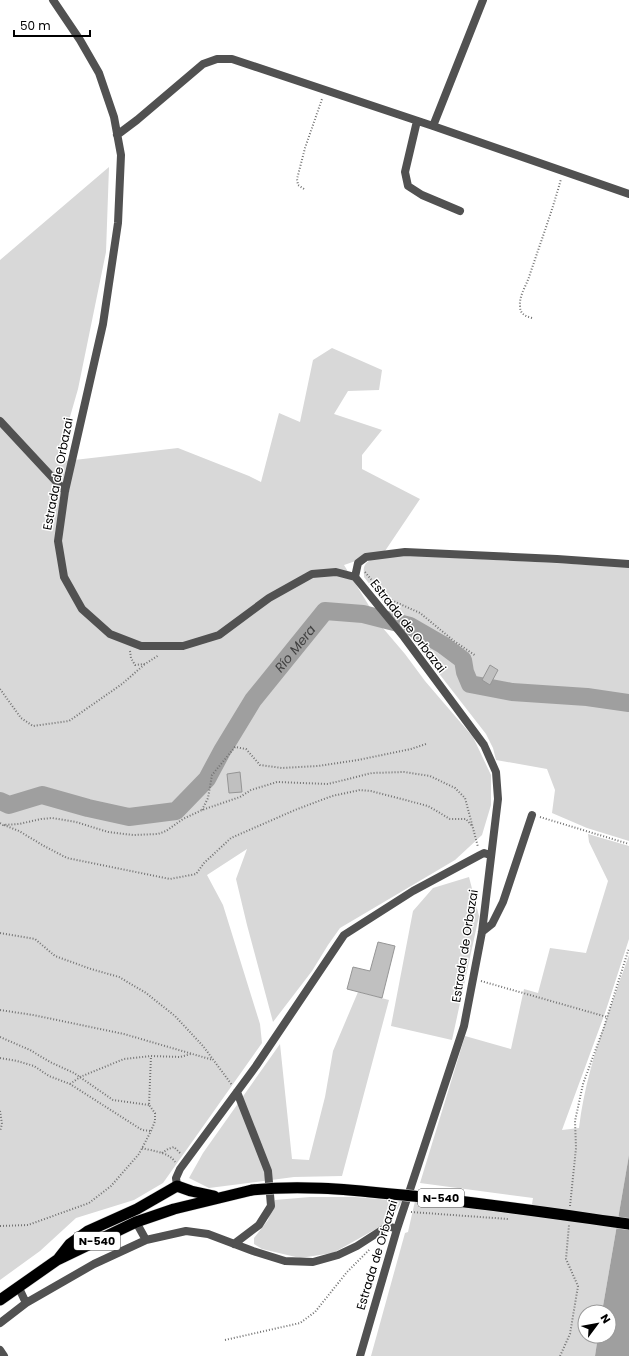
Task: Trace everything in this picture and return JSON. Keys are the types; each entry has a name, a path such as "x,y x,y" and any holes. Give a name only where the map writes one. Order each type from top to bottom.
{"highway":[{"path":"57,1260 70,1244 88,1231 137,1209 177,1186 191,1192 220,1197"},
{"name":"N-540","path":"0,1300 57,1260 136,1222 174,1209 252,1190 277,1187 324,1188 435,1198 629,1224"}],"street":[{"name":"Estrada de Orbazai","path":"53,0 80,40 99,74 114,117 120,155 118,223 103,324 65,491 58,541 64,577 82,610 110,634 141,646 183,646 219,635 269,598 312,574 336,572 355,577 404,637 484,745 496,772 498,799 490,855 482,932 464,1026 403,1211 360,1356"},
{"path":"433,126 483,0"},
{"path":"117,135 203,64 217,59 232,58 629,194"},
{"path":"417,121 405,172 408,186 422,195 460,211"},
{"path":"0,421 65,491"},
{"path":"355,577 358,563 366,557 405,552 629,564"},
{"path":"482,932 492,924 503,902 532,815"},
{"path":"177,1186 176,1178 186,1159 256,1066 344,935 413,891 484,853 490,855"},
{"path":"234,1244 260,1224 271,1206 268,1171 237,1092"},
{"path":"136,1222 146,1240"},
{"path":"0,1323 26,1303 94,1264 146,1240 186,1231 208,1234 285,1261 313,1262 338,1255 357,1246 388,1226 398,1228"},
{"path":"18,1286 26,1303"},
{"path":"0,1350 4,1356"}],"path":[{"path":"304,189 298,185 297,179 305,148 326,90"},
{"path":"532,318 521,312 521,298 564,172"},
{"path":"358,567 366,573 383,594 391,600 420,612 476,656"},
{"path":"0,689 21,718 33,726 69,721 122,684 145,664"},
{"path":"202,810 208,798 212,775 235,747 246,749 260,765 282,768 318,766 358,760 411,749 426,744"},
{"path":"3,825 52,818 76,822 108,832 133,835 158,834 202,810 240,797 251,790 277,782 328,784 372,773 404,772 430,776 453,786 465,798 480,855"},
{"path":"0,823 19,831 67,858 170,879 196,874 204,863 231,838 310,804 332,796 360,790 371,791 428,806 450,819 466,819 473,827"},
{"path":"550,820 629,844"},
{"path":"0,933 35,938 56,956 119,978 146,993 175,1016 203,1046 237,1092"},
{"path":"570,1206 576,1148 575,1121 583,1084 607,1017 629,948"},
{"path":"473,978 607,1017"},
{"path":"0,1010 33,1015 124,1034 213,1060"},
{"path":"0,1037 30,1050 80,1077 113,1100 149,1105"},
{"path":"70,1084 80,1077 124,1059 151,1056 180,1057 191,1054"},
{"path":"0,1226 28,1225 89,1203 111,1186 139,1154 155,1121 155,1113 149,1105 151,1056"},
{"path":"0,1058 34,1066 49,1076 70,1084 142,1130 151,1131"},
{"path":"0,1111 2,1124 0,1132"},
{"path":"162,1153 174,1147 186,1159"},
{"path":"142,1148 162,1153 173,1158 180,1169"},
{"path":"403,1211 512,1219"},
{"path":"560,1356 570,1334 578,1286 566,1259 569,1220"},
{"path":"226,1340 300,1323 315,1312 347,1272 379,1239 377,1233"}],"shaded area":[{"path":"109,167 106,252 78,389 57,462 178,448 261,482 279,413 300,422 313,360 332,348 382,370 379,390 348,391 334,414 382,430 362,455 362,469 420,499 385,551 344,565 382,627 425,681 473,737 491,775 491,805 482,835 455,860 340,928 312,971 273,1022 236,879 247,849 207,875 223,905 260,1024 262,1043 163,1183 134,1200 76,1218 40,1251 0,1280 0,260"},
{"path":"405,555 629,567 629,841 587,828 552,813 555,790 547,769 496,760 493,748 486,734 364,577 364,566 372,559"},
{"path":"588,834 629,846 629,939 605,1013 562,1130 579,1128 587,1084 599,1040 629,955 629,1155 603,1304 577,1304 577,1344 597,1344 595,1356 371,1356 405,1233 408,1232 415,1201 530,1216 533,1198 420,1183 465,1036 511,1049 524,989 538,993 550,948 586,953 608,881 589,842"},
{"path":"469,877 479,916 452,1040 391,1026 413,911 433,888"},
{"path":"358,992 389,1000 342,1176 294,1177 209,1188 189,1178 203,1153 280,1044 292,1159 309,1160 325,1097 333,1051"},
{"path":"629,1155 629,1356 595,1356 597,1344 617,1344 617,1304 603,1304"},
{"path":"310,1197 355,1197 402,1201 394,1215 383,1225 333,1253 300,1258 262,1249 254,1244 254,1238 268,1220 275,1200"}],"building":[{"path":"490,665 498,670 490,685 482,680"},
{"path":"240,772 242,792 229,793 227,774"},
{"path":"378,942 395,946 382,998 347,989 353,967 370,971"}],"waterway":[{"name":"Río Mera","path":"0,801 9,805 42,795 88,808 129,817 176,811 207,779 253,700 325,611 363,614 410,626 443,645 463,660 465,672 470,684 512,692 587,697 629,703"}]}
